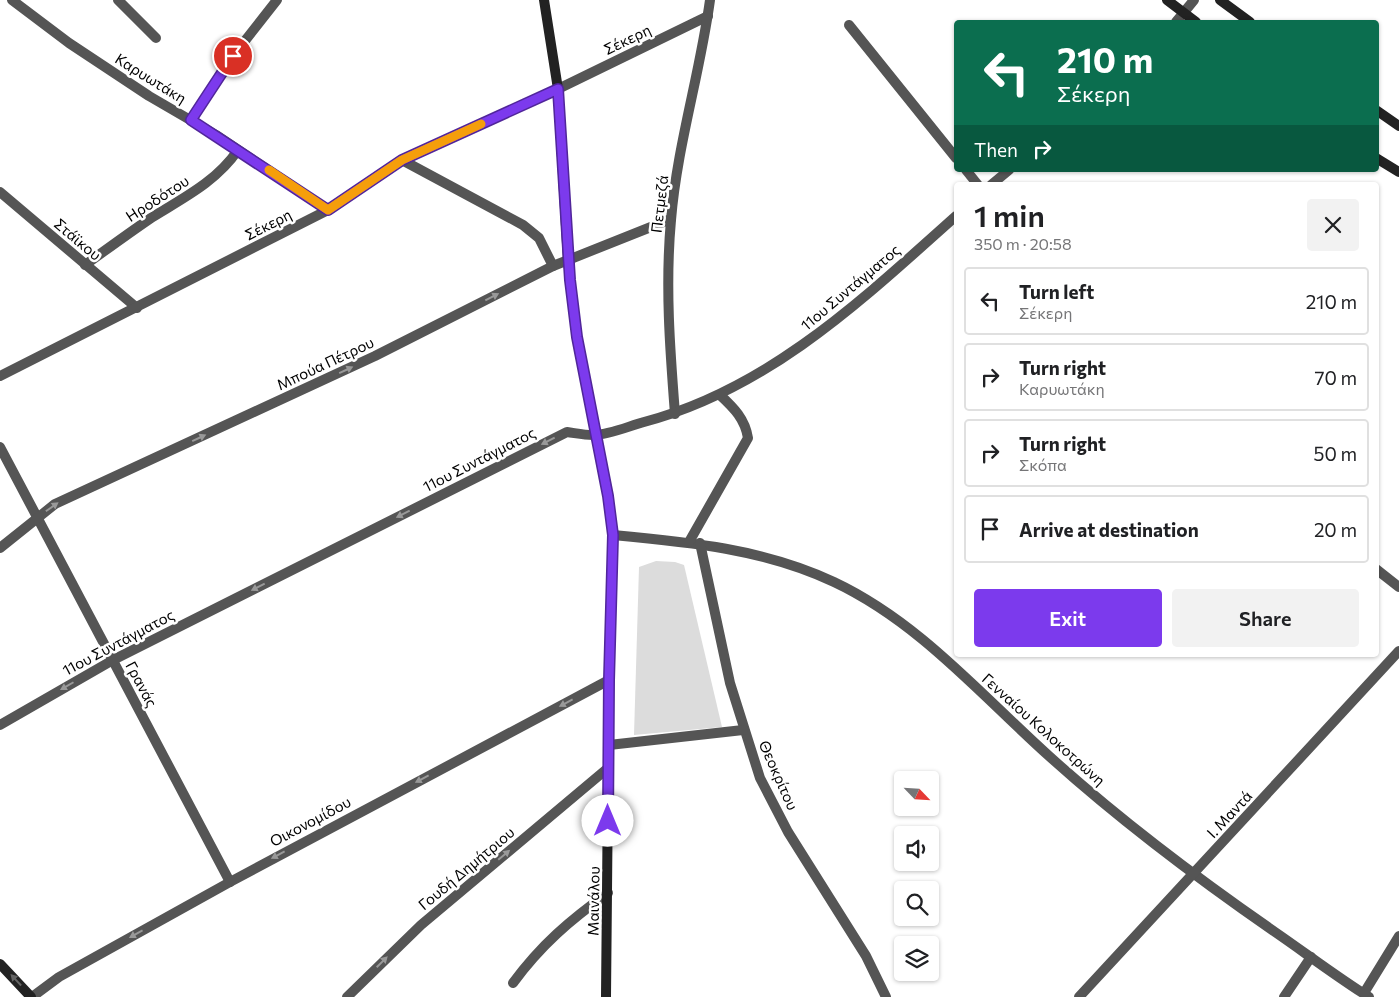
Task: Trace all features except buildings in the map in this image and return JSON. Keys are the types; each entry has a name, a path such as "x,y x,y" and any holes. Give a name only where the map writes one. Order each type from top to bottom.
{"street":[{"name":"Καρυωτάκη","path":"12,0 77,48 149,96 191,120 328,210"},
{"path":"118,0 156,38"},
{"path":"191,120 233,56 277,0"},
{"name":"Μαινάλου","path":"544,0 558,89 568,261 577,337 608,496 613,535 609,680 606,997"},
{"name":"Πετμεζά","path":"675,414 668,268 671,219 710,0"},
{"path":"1167,0 1193,20"},
{"path":"1178,20 1194,0"},
{"path":"1220,0 1247,20"},
{"name":"Σέκερη","path":"0,376 328,210 402,160 558,89 708,16"},
{"path":"850,25 954,155"},
{"path":"1379,112 1399,126"},
{"name":"Ηροδότου","path":"85,265 150,219 207,183 227,166 238,150"},
{"path":"402,160 523,225 539,238 553,266"},
{"path":"1379,160 1399,172"},
{"path":"968,172 976,182"},
{"path":"995,182 1007,172"},
{"name":"Στάϊκου","path":"0,192 137,308"},
{"name":"11ου Συντάγματος","path":"0,725 113,660 567,432 595,435 675,414 720,395 766,369 825,329 874,289 954,218"},
{"name":"Μπούα Πέτρου","path":"0,548 55,504 375,356 553,266 671,219"},
{"path":"694,543 748,438 746,426 734,408 720,395"},
{"name":"Γρανάς","path":"0,447 230,882"},
{"name":"Γενναίου Κολοκοτρώνη","path":"613,535 694,543 790,563 836,582 879,608 921,638 1048,756 1121,819 1193,875 1366,995"},
{"name":"Θεοκρίτου","path":"694,543 743,730 768,795 788,832 866,956 886,997"},
{"path":"1379,571 1399,587"},
{"name":"Ι. Μαντά","path":"1080,997 1399,651"},
{"name":"Οικονομίδου","path":"31,997 59,977 230,882 609,680"},
{"path":"609,745 743,730"},
{"name":"Γουδή Δημήτριου","path":"347,997 420,925 608,768"},
{"path":"513,983 527,964 569,920 608,893"},
{"path":"1366,995 1399,936"},
{"path":"1284,997 1311,957"},
{"path":"0,964 31,997"}],"shaded area":[{"path":"656,561 675,562 684,565 722,727 634,735 639,567"}],"slow traffic":[{"path":"269,170 328,210 402,160 481,124"}],"route":[{"path":"233,56 191,120 328,210 402,160 558,89 568,261 577,337 608,496 613,535 608,821"}]}
